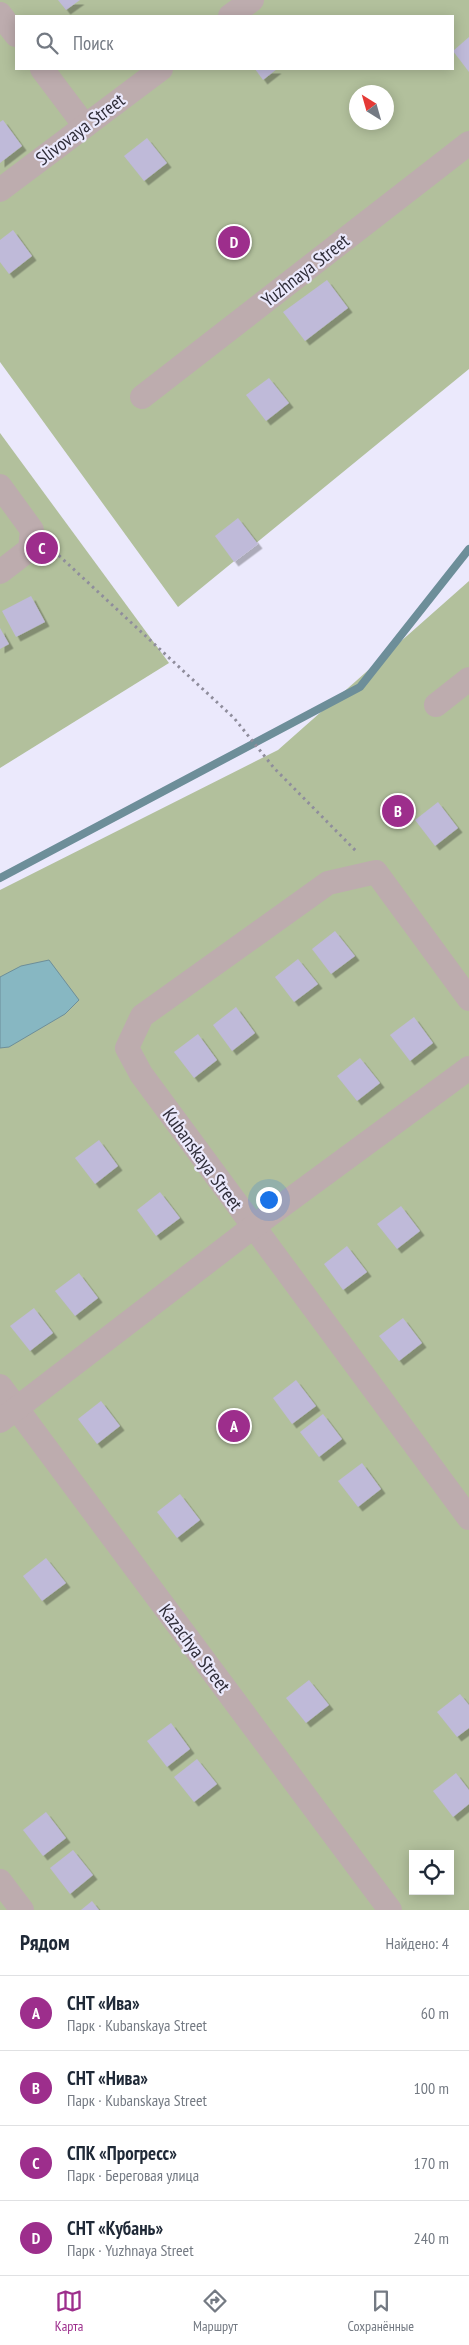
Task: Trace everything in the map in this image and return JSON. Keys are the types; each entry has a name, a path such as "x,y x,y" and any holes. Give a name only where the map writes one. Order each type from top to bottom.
{"street":[{"path":"231,15 252,0"},
{"path":"0,14 15,34"},
{"path":"43,70 85,126"},
{"name":"Slivovaya Street","path":"0,190 159,70"},
{"name":"Yuzhnaya Street","path":"142,397 469,143"},
{"path":"0,486 32,530 30,549 0,572"},
{"path":"436,705 469,679"},
{"path":"376,872 465,983"},
{"name":"Kubanskaya Street","path":"376,872 328,883 142,1016 127,1048 141,1074 469,1518"},
{"path":"8,1415 253,1227 469,1068"},
{"name":"Kazachya Street","path":"0,1386 8,1415 390,1910"},
{"path":"0,1880 22,1910"}],"path":[{"path":"32,530 234,718 274,768 376,872"}],"green space":[{"path":"0,0 469,0 469,369 178,607 0,362"},
{"path":"0,433 169,663 0,768"},
{"path":"469,581 469,1910 0,1910 0,890 278,750"}],"water":[{"path":"49,960 79,1000 65,1014 9,1047 0,1048 0,977 21,966"}],"building":[{"path":"58,0 80,0 66,10"},
{"path":"469,37 469,72 454,52 454,50"},
{"path":"256,70 276,70 263,80"},
{"path":"3,120 22,146 0,163 0,122"},
{"path":"147,138 167,163 144,181 124,156"},
{"path":"13,230 32,256 9,274 0,262 0,240"},
{"path":"327,280 348,308 305,341 283,312"},
{"path":"269,378 289,403 266,421 246,395"},
{"path":"238,518 258,544 234,562 215,536"},
{"path":"31,596 45,622 16,637 2,611"},
{"path":"0,628 9,644 0,649"},
{"path":"438,802 458,828 435,846 415,820"},
{"path":"335,931 355,956 331,974 312,949"},
{"path":"298,959 318,984 294,1002 275,977"},
{"path":"236,1007 255,1033 232,1051 213,1025"},
{"path":"414,1017 433,1043 410,1061 390,1035"},
{"path":"198,1034 217,1060 194,1078 174,1052"},
{"path":"360,1058 380,1083 357,1101 337,1076"},
{"path":"99,1140 118,1166 95,1184 75,1158"},
{"path":"160,1192 180,1218 156,1236 137,1210"},
{"path":"401,1206 420,1231 397,1249 377,1224"},
{"path":"347,1246 367,1272 343,1290 324,1264"},
{"path":"79,1273 98,1298 75,1316 55,1291"},
{"path":"34,1308 53,1333 30,1351 10,1326"},
{"path":"403,1318 422,1343 399,1361 379,1336"},
{"path":"296,1380 316,1406 292,1424 273,1398"},
{"path":"101,1401 120,1426 97,1444 78,1419"},
{"path":"323,1414 342,1439 319,1457 300,1432"},
{"path":"362,1463 381,1489 358,1507 338,1481"},
{"path":"180,1494 200,1520 177,1538 157,1512"},
{"path":"46,1558 66,1583 42,1601 23,1576"},
{"path":"309,1680 329,1705 306,1723 286,1698"},
{"path":"460,1694 469,1705 469,1728 457,1737 437,1712"},
{"path":"171,1723 190,1749 167,1767 147,1741"},
{"path":"197,1759 217,1784 194,1802 174,1777"},
{"path":"456,1773 469,1790 469,1804 453,1817 433,1791"},
{"path":"46,1812 66,1838 43,1856 23,1830"},
{"path":"73,1850 93,1875 70,1894 50,1868"},
{"path":"92,1901 99,1910 81,1910"}],"waterway":[{"path":"0,878 360,687 469,549"}],"place":[{"name":"СНТ «Кубань»","path":"234,242"},
{"name":"СПК «Прогресс»","path":"42,548"},
{"name":"СНТ «Нива»","path":"398,811"},
{"name":"СНТ «Ива»","path":"234,1426"}]}
